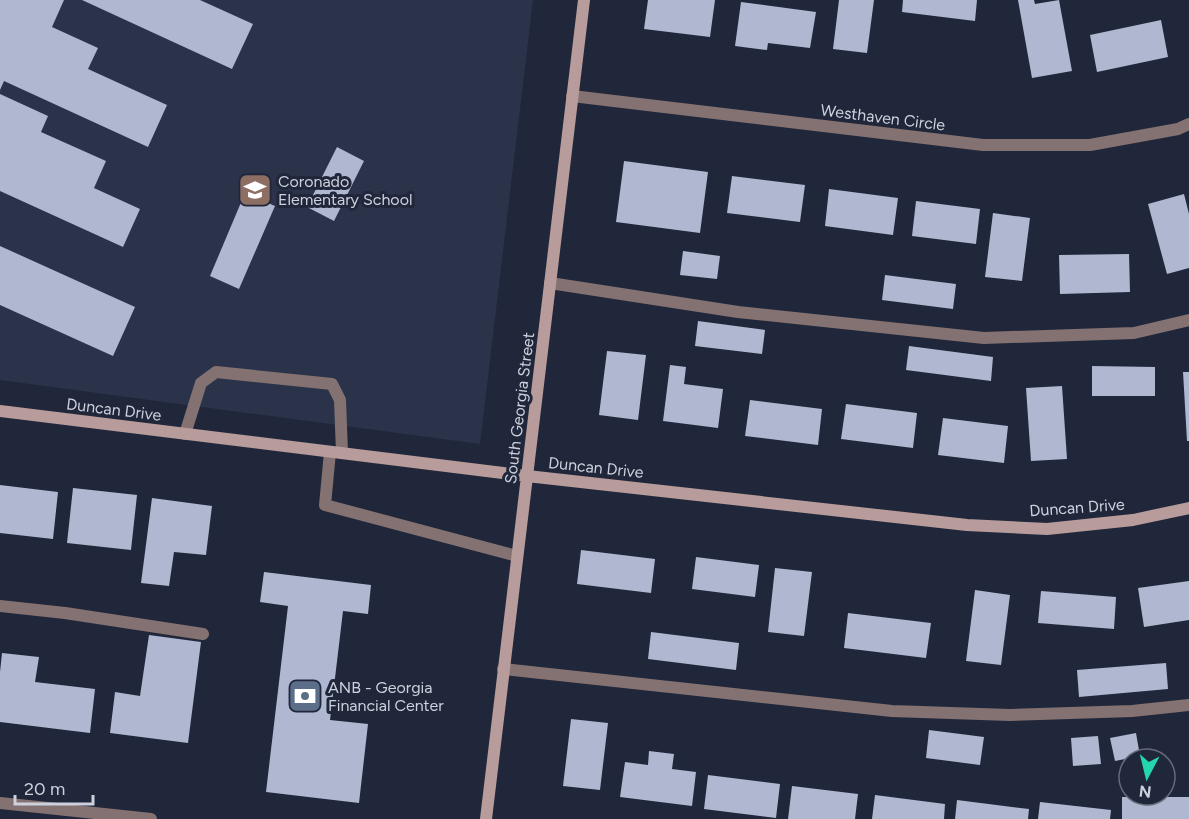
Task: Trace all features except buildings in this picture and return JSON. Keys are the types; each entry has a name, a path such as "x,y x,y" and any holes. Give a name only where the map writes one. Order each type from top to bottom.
{"street":[{"name":"South Georgia Street","path":"486,819 584,0"},
{"name":"Westhaven Circle","path":"572,96 983,145 1090,145 1178,129 1189,124"},
{"path":"550,283 738,312 984,338 1134,333 1189,320"},
{"path":"185,434 201,383 216,372 332,384 340,400 336,453 325,505 517,556"},
{"name":"Duncan Drive","path":"0,411 527,476 978,526 1047,529 1133,520 1189,508"},
{"path":"0,606 65,613 203,634"},
{"path":"504,669 892,711 1010,715 1132,711 1189,705"},
{"path":"0,803 152,819"}],"shaded area":[{"name":"Coronado Elementary School","path":"0,0 533,0 480,444 0,380"}],"place":[{"name":"Coronado Elementary School","path":"255,190"},
{"name":"ANB - Georgia Financial Center","path":"305,696"}]}
